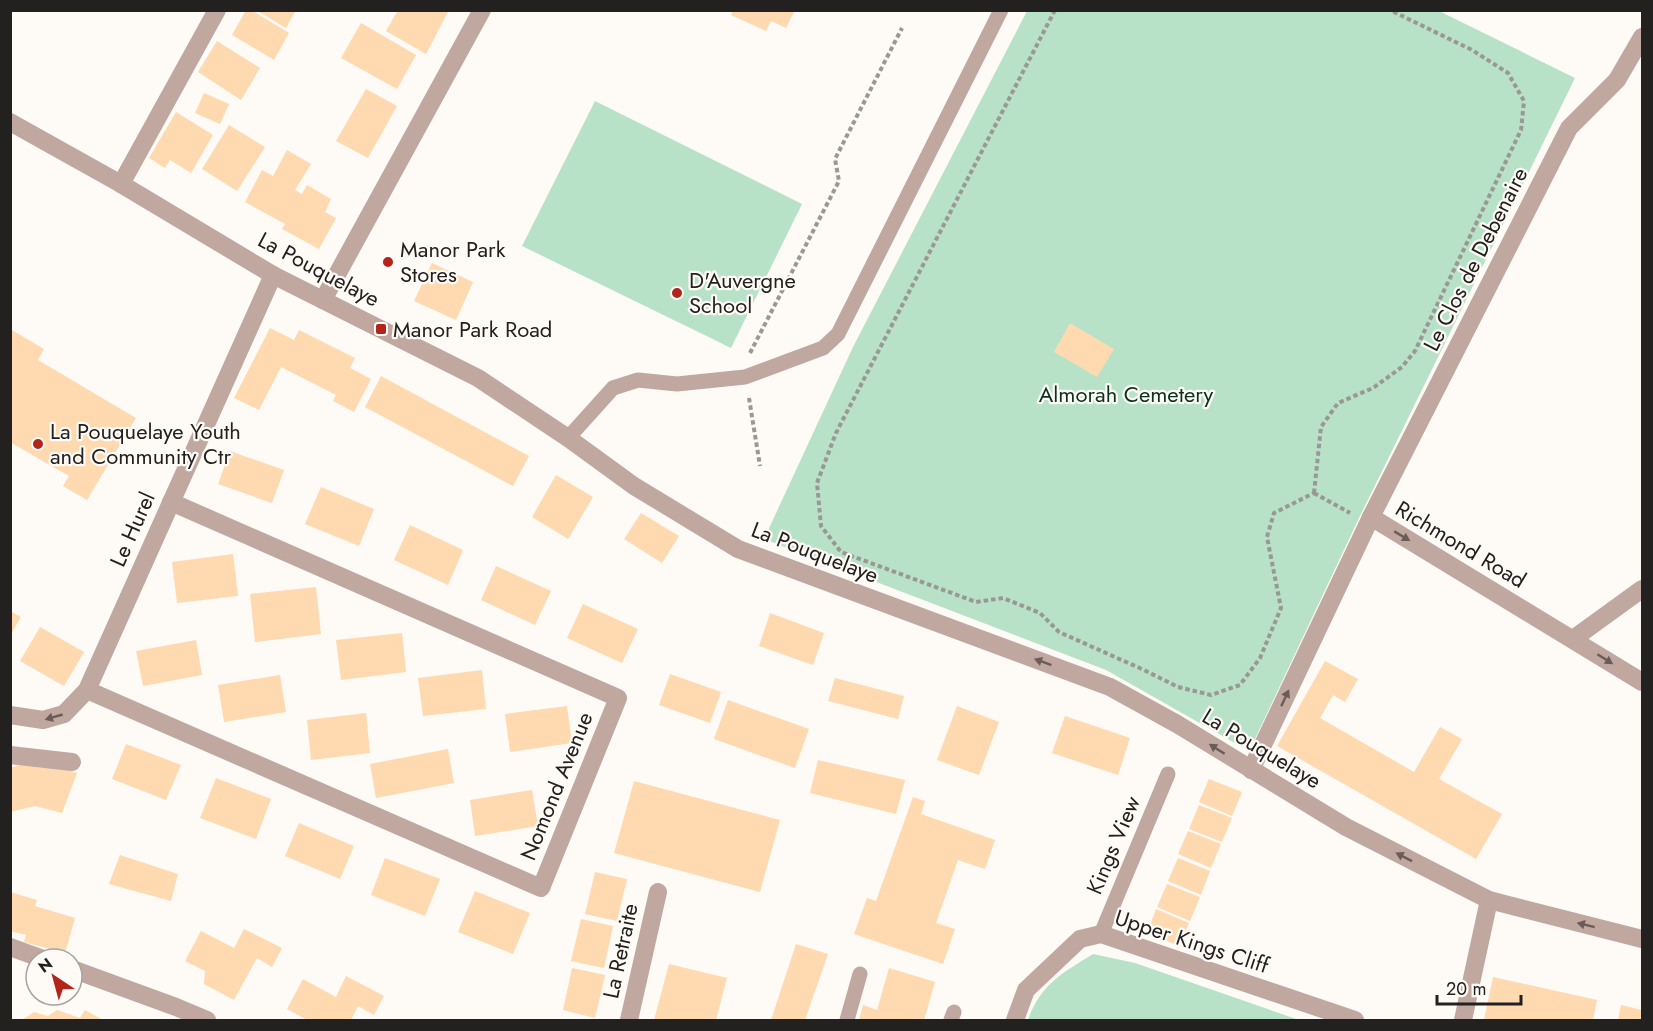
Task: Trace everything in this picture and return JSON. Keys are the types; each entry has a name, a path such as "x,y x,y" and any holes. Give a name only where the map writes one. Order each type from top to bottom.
{"street":[{"path":"121,184 217,10"},
{"path":"323,300 482,10"},
{"name":"Le Clos de Debenaire","path":"1371,517 1569,128 1617,80 1642,37"},
{"name":"La Pouquelaye","path":"10,122 121,184 273,275 478,378 568,438 634,486 738,549 1110,687 1178,724 1346,827 1489,900 1642,939"},
{"name":"Le Hurel","path":"10,715 43,720 64,714 87,690 273,275"},
{"name":"Nomond Avenue","path":"87,690 541,888 618,698 171,502"},
{"name":"Richmond Road","path":"1251,770 1371,517 1642,682"},
{"path":"1573,639 1642,589"},
{"path":"10,755 72,762"},
{"name":"La Retraite","path":"629,1020 658,892"},
{"path":"1463,1020 1489,900"},
{"name":"Upper Kings Cliff","path":"1015,1020 1026,990 1080,939 1101,934 1355,1020"},
{"path":"84,973 207,1020"}],"lane":[{"path":"568,438 613,388 638,380 677,384 745,377 823,348 838,334 1002,10"},
{"name":"Kings View","path":"1101,934 1168,774"},
{"path":"847,1020 860,974"}],"path":[{"path":"1055,10 836,433 817,483 821,526 841,552 976,602 1003,598 1040,614 1059,632 1178,687 1211,695 1240,685 1260,658 1281,608 1267,537 1274,513 1314,493"},
{"path":"1314,493 1321,427 1338,403 1372,388 1402,367 1415,351 1521,130 1524,101 1508,73 1472,50 1390,10"},
{"path":"760,465 745,377 750,353 839,181 835,159 902,28"},
{"path":"1314,493 1359,518 1371,517"}],"green space":[{"name":"Almorah Cemetery","path":"1027,11 1439,11 1575,78 1359,518 1253,743 1242,747 1106,670 764,539 853,347"},
{"path":"595,101 802,204 731,348 522,246"},
{"path":"1093,954 1135,963 1299,1020 1028,1020 1039,998 1053,981"}],"building":[{"path":"246,10 251,10 289,33 274,60 232,35"},
{"path":"256,10 296,10 286,28"},
{"path":"398,10 449,10 426,54 386,31"},
{"path":"733,10 795,10 786,28 771,21 766,31 731,15"},
{"path":"361,23 416,55 397,89 341,58"},
{"path":"217,41 260,68 241,100 198,72"},
{"path":"366,89 397,106 368,158 336,141"},
{"path":"204,93 229,104 220,124 195,113"},
{"path":"176,112 213,135 191,173 170,160 165,168 149,158"},
{"path":"229,125 265,147 237,191 202,169"},
{"path":"287,150 311,164 295,190 302,194 307,185 331,199 325,212 336,218 319,249 282,229 285,224 245,202 262,170 273,176"},
{"path":"432,263 473,282 456,320 414,301"},
{"path":"1070,323 1114,349 1097,377 1054,352"},
{"path":"270,328 294,340 299,330 355,358 350,368 371,379 354,412 333,401 336,395 281,367 259,410 234,398"},
{"path":"10,329 44,349 38,360 136,418 87,500 63,486 69,476 10,442"},
{"path":"381,376 529,456 513,486 365,407"},
{"path":"230,451 284,470 272,503 218,484"},
{"path":"556,475 593,497 568,539 532,517"},
{"path":"321,487 374,509 359,546 305,524"},
{"path":"641,513 679,536 662,563 624,539"},
{"path":"410,525 463,550 448,585 394,560"},
{"path":"233,554 238,596 177,603 172,562"},
{"path":"496,566 551,591 535,625 481,600"},
{"path":"316,587 321,634 255,642 250,594"},
{"path":"583,604 638,629 622,663 567,638"},
{"path":"10,611 21,617 10,636"},
{"path":"770,613 824,633 813,665 759,646"},
{"path":"40,627 84,652 64,686 20,661"},
{"path":"402,633 406,672 341,680 336,640"},
{"path":"196,640 202,675 143,686 136,651"},
{"path":"1325,661 1358,679 1345,702 1333,695 1320,718 1414,772 1440,727 1462,739 1439,779 1502,814 1476,859 1277,746"},
{"path":"482,670 486,709 423,716 418,678"},
{"path":"670,674 721,692 710,723 659,705"},
{"path":"280,675 286,712 224,722 218,685"},
{"path":"835,678 904,696 898,719 828,701"},
{"path":"728,700 809,729 795,768 714,739"},
{"path":"567,706 572,743 510,752 505,714"},
{"path":"957,706 999,722 979,775 937,760"},
{"path":"366,713 370,753 311,760 307,720"},
{"path":"1065,716 1130,738 1118,775 1052,753"},
{"path":"126,744 181,765 166,800 112,779"},
{"path":"448,749 454,783 376,798 370,764"},
{"path":"35,760 77,773 62,813 35,806 10,812 10,768"},
{"path":"818,760 905,780 896,814 810,793"},
{"path":"216,778 271,799 256,839 200,818"},
{"path":"1209,779 1242,792 1232,816 1199,802"},
{"path":"634,781 780,820 760,892 614,853"},
{"path":"532,790 538,826 475,836 470,800"},
{"path":"913,797 925,801 921,814 995,840 985,869 958,860 936,923 955,929 943,964 854,934 867,898 876,901"},
{"path":"1199,805 1232,818 1222,842 1189,829"},
{"path":"299,823 354,846 340,879 285,856"},
{"path":"1188,831 1221,844 1211,868 1178,854"},
{"path":"120,855 178,874 171,901 109,884"},
{"path":"385,858 440,879 425,916 371,895"},
{"path":"1178,858 1210,871 1201,895 1168,881"},
{"path":"595,872 627,879 617,921 585,914"},
{"path":"1167,884 1200,897 1190,921 1157,907"},
{"path":"475,891 530,913 513,954 458,932"},
{"path":"10,892 37,900 35,906 75,918 67,947 43,947 24,942 26,935 10,931"},
{"path":"1156,909 1189,923 1179,946 1147,933"},
{"path":"581,919 613,926 604,968 571,961"},
{"path":"244,929 282,948 272,967 257,958 234,1000 204,984 205,971 185,961 201,931 234,948"},
{"path":"796,944 828,954 805,1020 771,1020"},
{"path":"669,964 727,978 716,1020 654,1020"},
{"path":"572,968 605,975 595,1018 563,1010"},
{"path":"889,968 935,982 924,1020 859,1020 863,1005 877,1010"},
{"path":"346,976 384,996 374,1015 358,1006 351,1020 307,1020 287,1009 303,979 336,997"},
{"path":"1493,977 1597,1000 1593,1020 1484,1020"},
{"path":"1621,1005 1642,1010 1642,1020 1618,1020"},
{"path":"57,1010 80,1018 85,1010 103,1020 22,1020 34,1012 48,1016"}],"place":[{"name":"Manor Park Stores","path":"388,262"},
{"name":"D'Auvergne School","path":"677,293"},
{"name":"Manor Park Road","path":"381,329"},
{"name":"La Pouquelaye Youth and Community Ctr","path":"38,444"}]}
